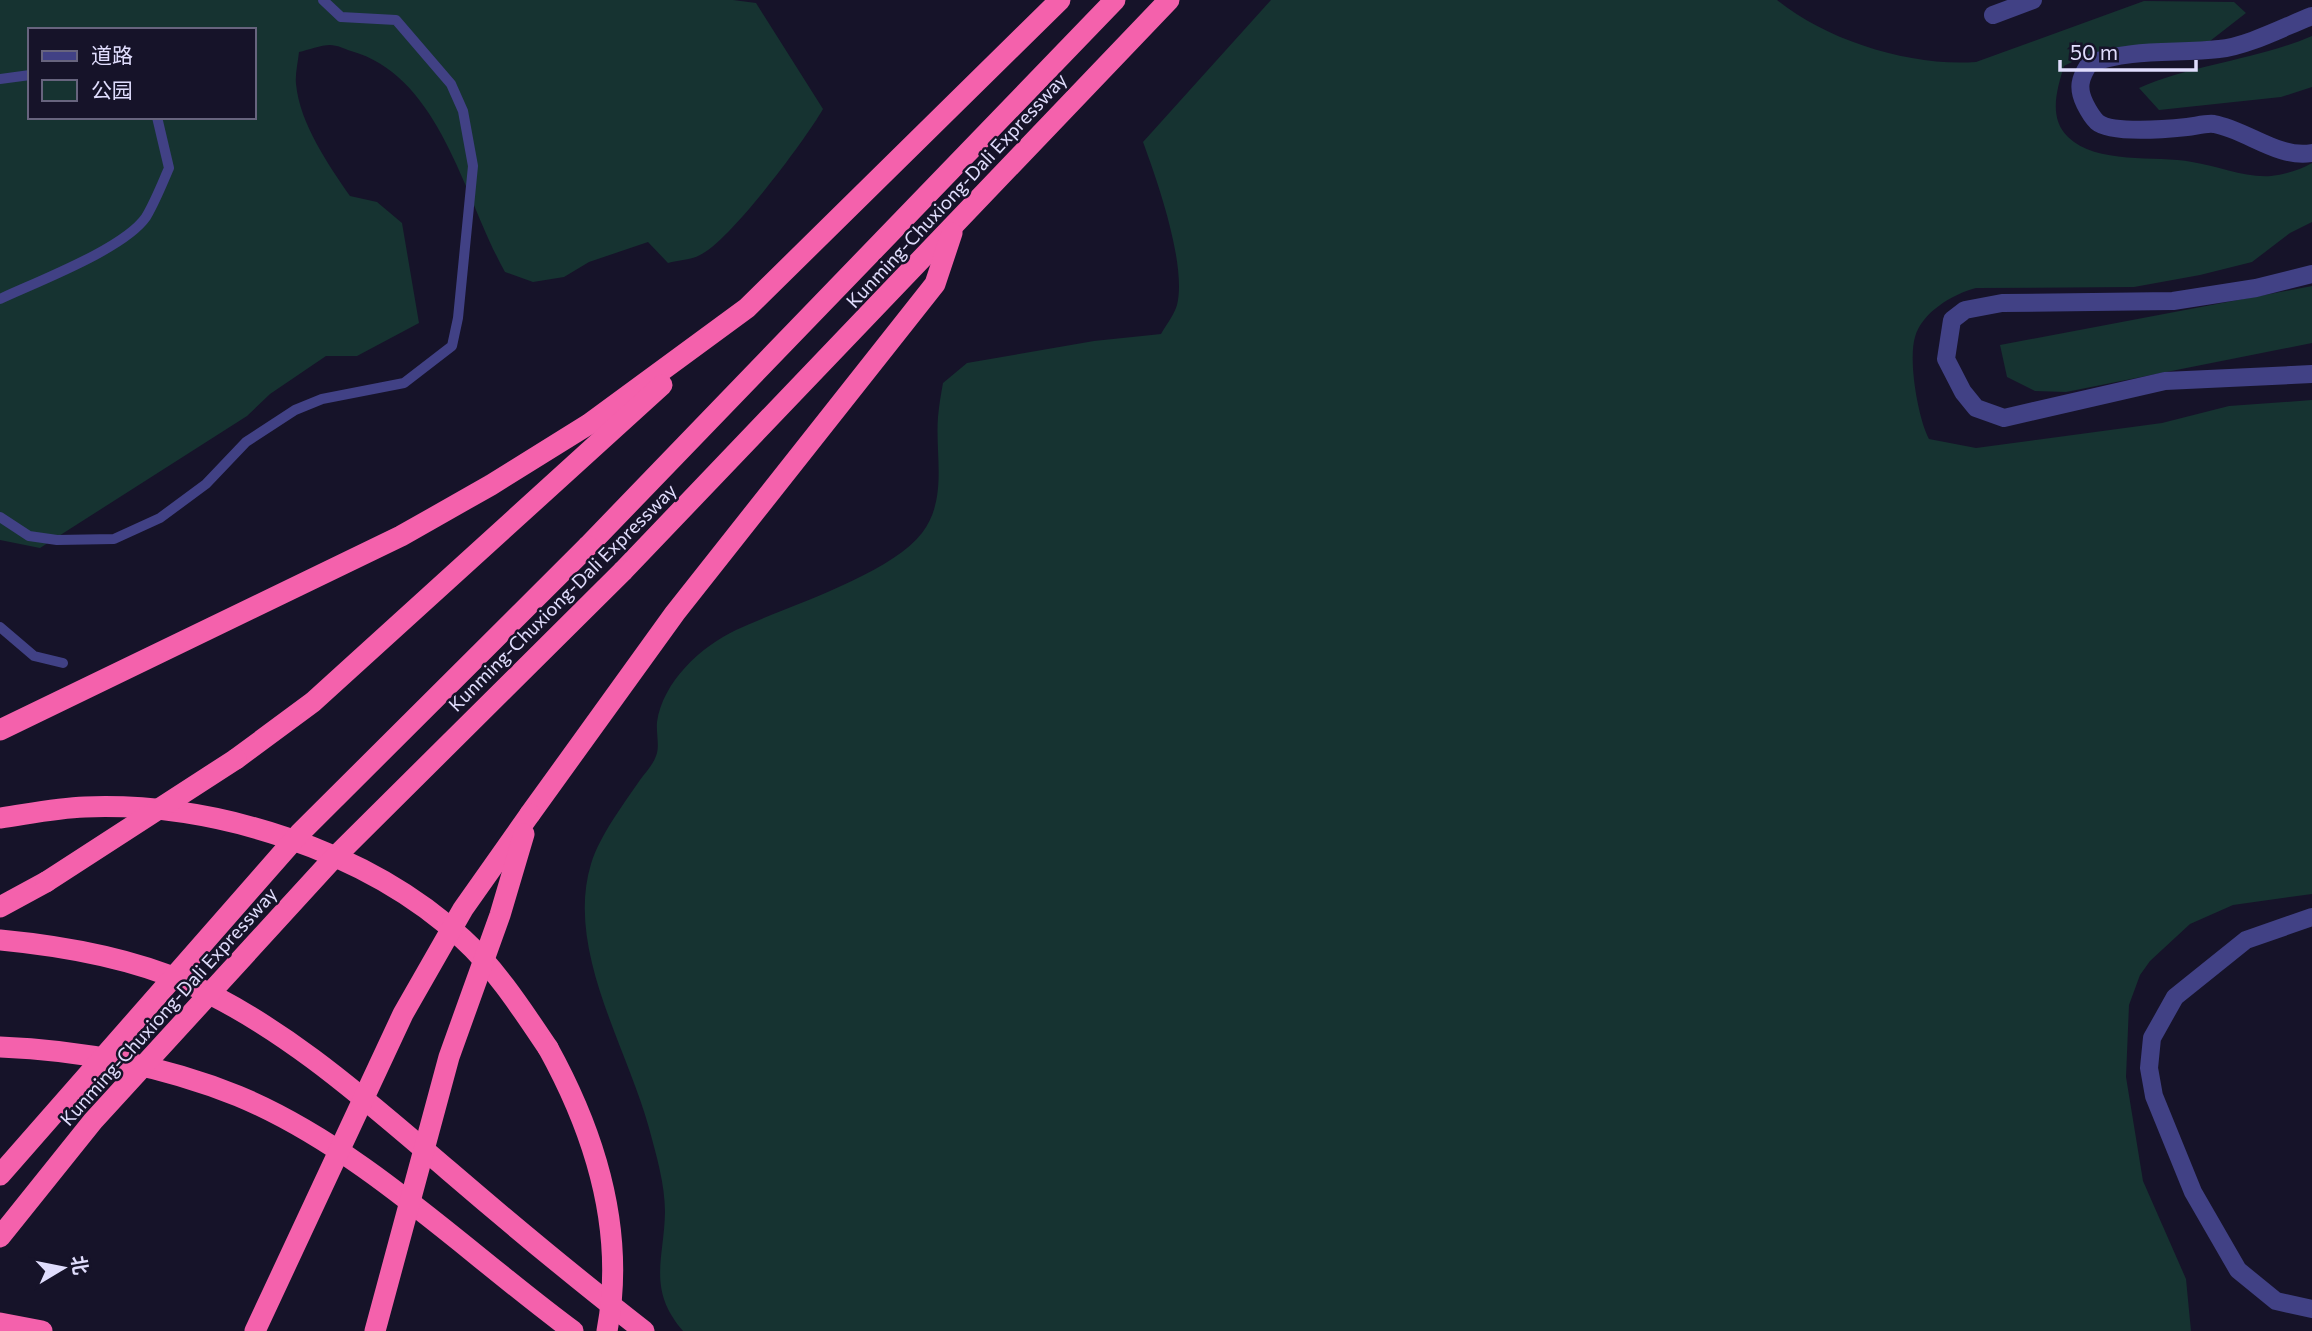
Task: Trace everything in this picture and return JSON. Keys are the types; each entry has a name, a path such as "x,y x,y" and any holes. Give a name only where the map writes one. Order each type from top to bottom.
{"highway":[{"path":"0,907 46,882 236,759 313,702 747,308 1060,0"},
{"name":"Kunming-Chuxiong-Dali Expressway","path":"0,1175 300,833 588,546 1115,0"},
{"name":"Kunming-Chuxiong-Dali Expressway","path":"0,1237 93,1121 330,862 623,570 1169,0"},
{"path":"256,1331 403,1014 463,909 675,613 935,284 954,227"},
{"path":"0,730 389,542 492,485 589,424 747,308"},
{"path":"0,818 83,807 128,807 177,811 249,828 356,866 397,886 466,940 522,1010 569,1087 598,1164 607,1201 612,1245 612,1283 607,1331"},
{"path":"375,1331 449,1057 500,915 530,814"},
{"path":"0,940 75,950 150,969 186,982 269,1027 324,1066 554,1261 644,1331"},
{"path":"0,1047 60,1051 133,1065 207,1085 264,1109 362,1168 573,1331"},
{"path":"0,1323 42,1331"}],"street":[{"path":"1993,15 2033,0"},
{"path":"2312,16 2223,49 2130,54 2100,60 2089,64 2079,84 2091,115 2097,123 2109,128 2170,129 2213,124 2286,151 2301,155 2312,153"},
{"path":"2312,274 2256,288 2173,301 2002,303 1965,310 1952,320 1946,359 1963,392 1976,408 2004,418 2035,414 2107,392 2165,381 2312,374"},
{"path":"2312,917 2246,940 2175,996 2152,1038 2149,1068 2154,1096 2193,1192 2238,1270 2276,1301 2312,1309"}],"lane":[{"path":"0,517 29,536 57,540 114,539 160,518 206,484 246,442 295,410 322,399 404,383 452,346 458,318 473,166 463,111 452,84 396,20 341,17 323,0"},
{"path":"0,79 28,75"},
{"path":"0,299 76,264 124,236 145,218 169,168 157,119"},
{"path":"0,627 34,656 63,663"}],"green space":[{"path":"0,0 733,0 756,3 823,109 785,165 748,211 713,246 700,255 668,263 648,242 589,262 564,277 533,282 505,272 446,144 428,113 407,86 382,65 338,46 326,45 299,52 296,80 299,99 309,129 324,157 350,196 377,202 402,223 419,323 357,356 326,356 270,394 247,416 40,548 0,540"},
{"path":"1271,0 1777,0 1797,15 1845,39 1898,55 1951,62 1976,62 2144,1 2234,2 2246,13 2210,41 2134,49 2078,59 2064,66 2056,103 2058,121 2068,137 2080,146 2110,155 2192,162 2261,176 2287,173 2312,163 2312,222 2290,233 2252,262 2200,275 2134,287 1976,288 1948,300 1931,312 1919,328 1913,347 1915,389 1929,439 1976,448 2162,423 2229,406 2312,400 2312,894 2233,905 2190,924 2150,961 2140,975 2129,1005 2126,1077 2143,1181 2186,1279 2191,1331 683,1331 672,1316 661,1288 665,1212 660,1169 639,1097 592,964 586,930 585,896 591,864 600,842 656,756 657,722 667,693 685,667 723,637 862,576 907,548 922,533 930,520 938,492 938,417 943,383 967,363 1094,341 1161,334 1177,305 1178,268 1169,223 1143,142"},
{"path":"2312,36 2312,87 2281,97 2159,110 2139,88 2181,73 2269,51"},
{"path":"2312,286 2312,343 2066,392 2035,391 2007,377 2000,345"}]}
